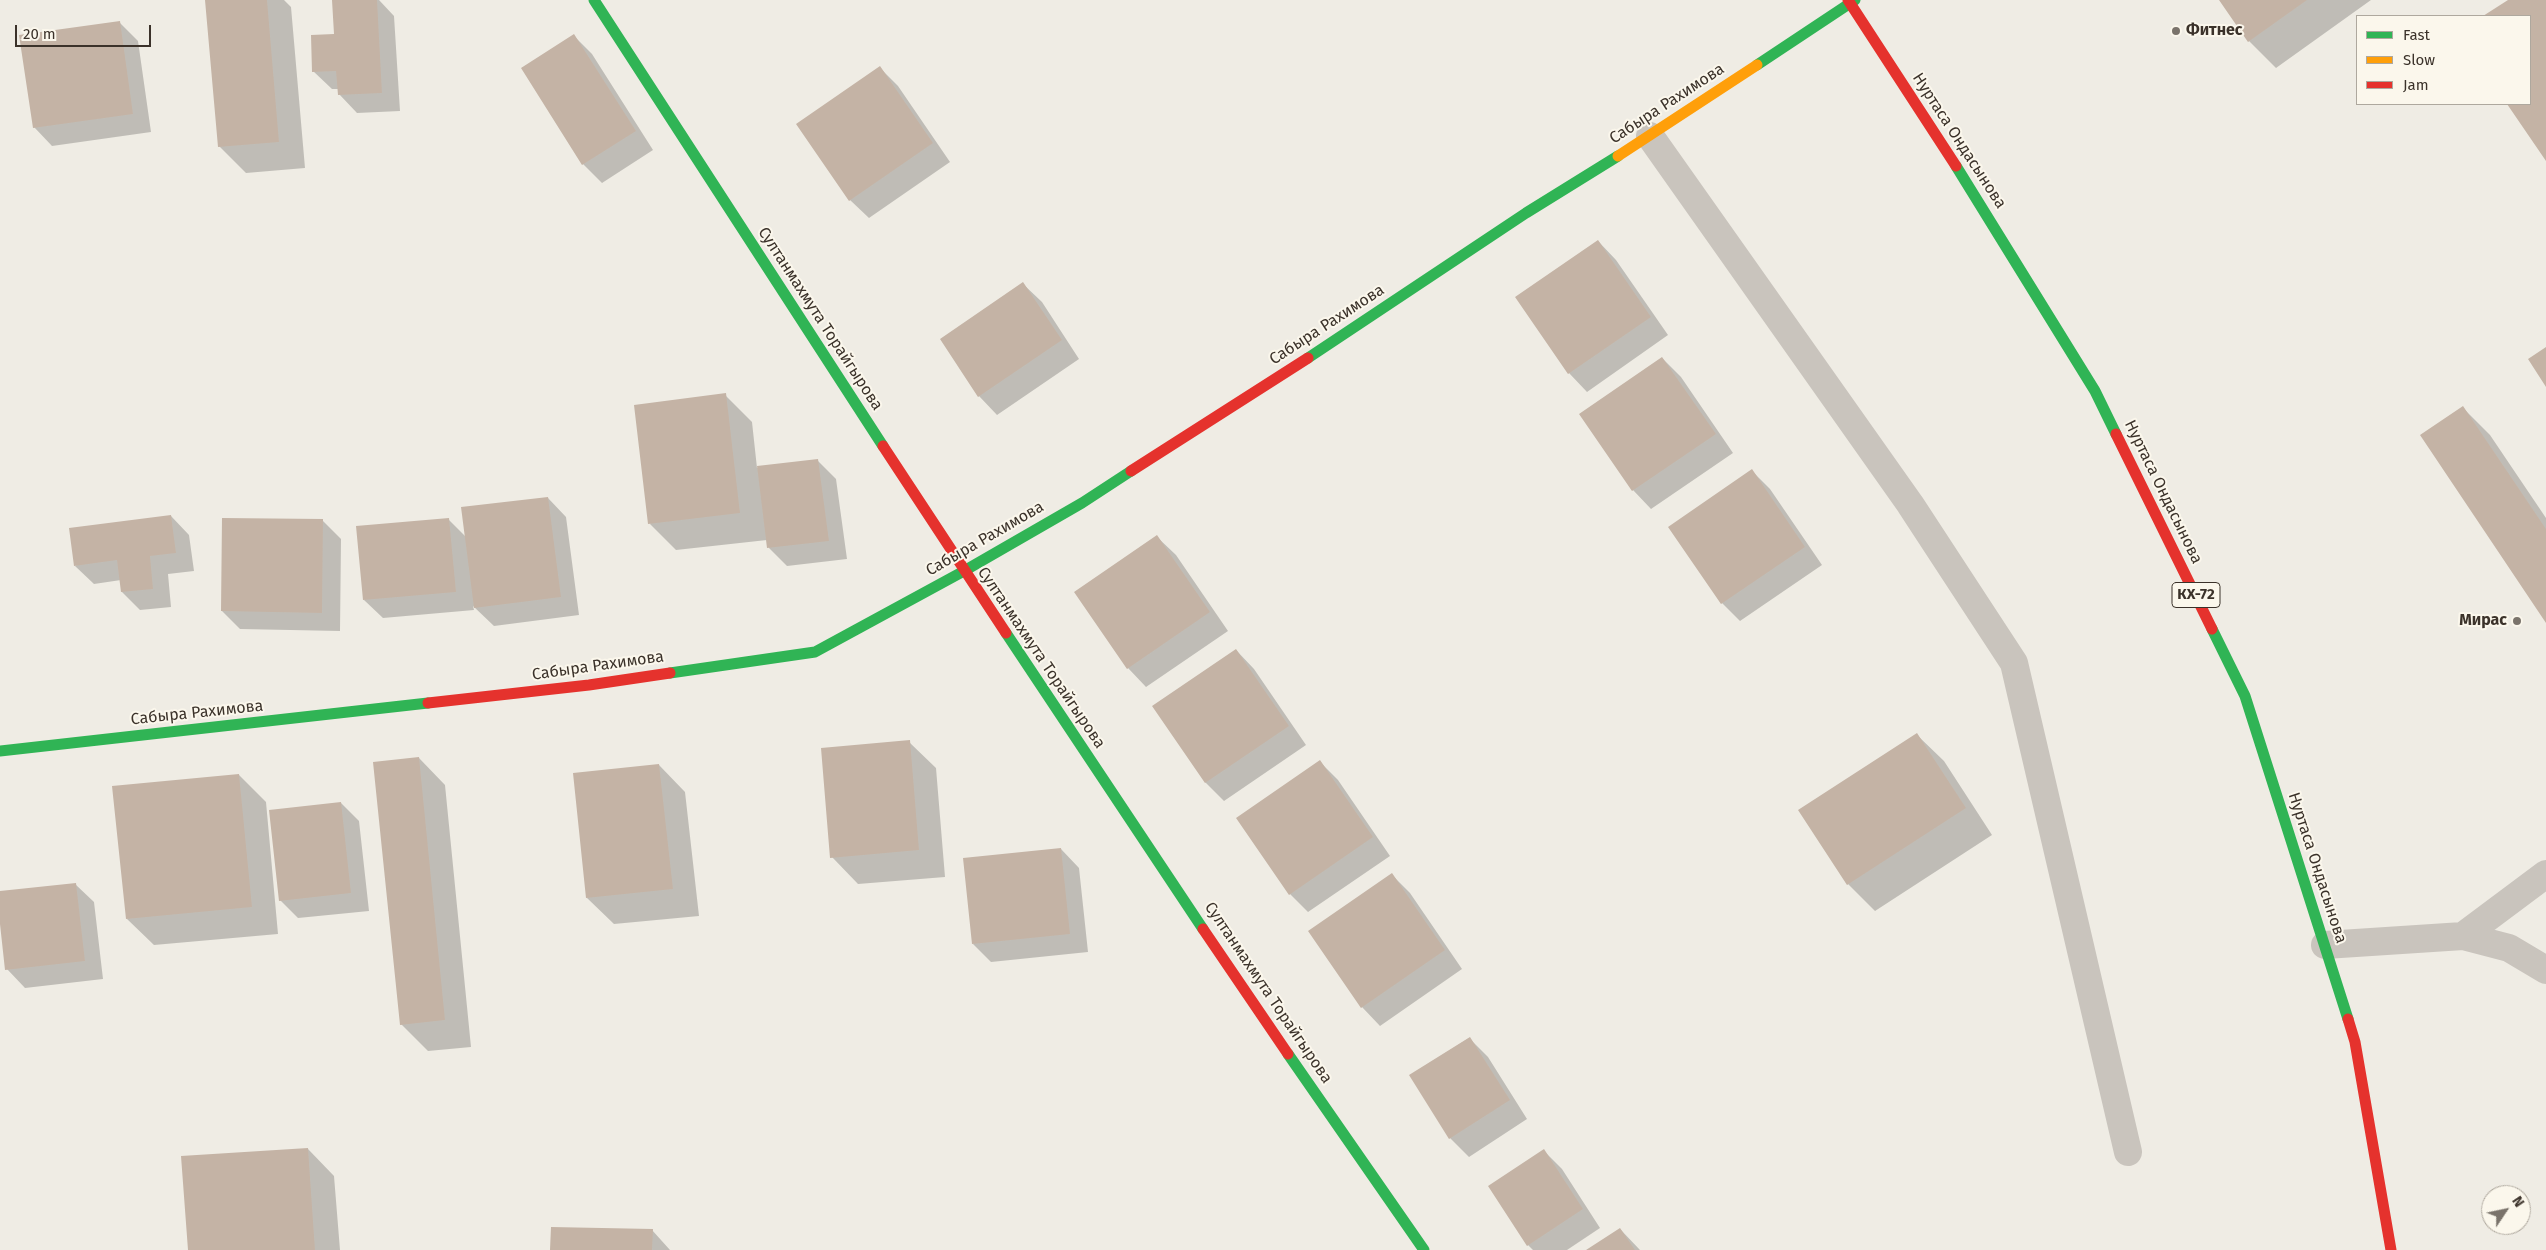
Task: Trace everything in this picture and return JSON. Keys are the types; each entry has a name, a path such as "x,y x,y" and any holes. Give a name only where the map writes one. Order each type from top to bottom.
{"street":[{"name":"Султанмахмута Торайгырова","path":"594,0 964,571 1266,1022 1424,1250"},
{"name":"Сабыра Рахимова","path":"0,751 589,685 815,652 964,571 1082,503 1290,370 1526,213 1650,136 1851,1"},
{"name":"Нуртаса Ондасынова","path":"1851,1 1976,197 2095,392 2245,696 2355,1042 2391,1250"},
{"path":"1650,136 1910,504 2014,663 2128,1152"},
{"path":"2463,936 2546,874"},
{"path":"2325,944 2463,936 2509,948 2546,970"}],"building":[{"path":"205,0 267,0 279,142 218,147"},
{"path":"332,0 377,0 382,93 338,95 336,71 312,72 311,35 334,34"},
{"path":"2219,0 2307,0 2248,42"},
{"path":"2508,0 2546,0 2546,161 2508,105 2531,105 2531,15 2485,15"},
{"path":"120,21 133,114 33,128 19,35"},
{"path":"574,34 636,131 582,165 521,68"},
{"path":"880,66 933,143 849,201 796,124"},
{"path":"1598,240 1651,317 1568,374 1515,297"},
{"path":"1023,282 1062,340 978,397 940,339"},
{"path":"2546,347 2546,387 2528,359"},
{"path":"1662,357 1716,434 1632,491 1579,414"},
{"path":"726,393 740,513 648,524 634,405"},
{"path":"2463,406 2546,529 2546,623 2420,435"},
{"path":"818,459 829,541 767,548 757,466"},
{"path":"1752,469 1805,547 1721,604 1668,527"},
{"path":"548,497 561,597 474,608 461,507"},
{"path":"171,515 176,553 150,556 153,589 121,592 117,560 74,566 69,528"},
{"path":"222,518 323,519 322,613 221,611"},
{"path":"449,518 456,592 363,600 356,526"},
{"path":"1157,535 1210,612 1127,669 1074,592"},
{"path":"1236,649 1289,726 1205,783 1152,706"},
{"path":"1917,733 1966,808 1847,885 1798,810"},
{"path":"910,740 919,850 830,858 821,748"},
{"path":"419,757 445,1020 400,1025 373,762"},
{"path":"1320,760 1373,837 1289,895 1236,818"},
{"path":"659,764 673,889 586,898 573,773"},
{"path":"239,774 252,907 126,919 112,786"},
{"path":"341,802 351,893 279,901 269,810"},
{"path":"1061,848 1070,934 972,944 963,858"},
{"path":"1392,873 1445,950 1361,1008 1308,931"},
{"path":"76,883 85,961 5,970 0,924 0,891"},
{"path":"1470,1037 1510,1100 1449,1139 1409,1075"},
{"path":"308,1148 315,1250 188,1250 181,1156"},
{"path":"1544,1149 1583,1209 1527,1246 1488,1186"},
{"path":"551,1227 653,1229 652,1250 550,1250"},
{"path":"1620,1228 1635,1250 1586,1250"}],"traffic: fast":[{"path":"594,0 883,446"},
{"path":"1757,65 1855,0"},
{"path":"1308,358 1526,213 1618,156"},
{"path":"1956,166 2095,391 2116,434"},
{"path":"670,673 815,652 964,571 1082,503 1131,471"},
{"path":"2212,629 2245,696 2348,1019"},
{"path":"1006,633 1203,929"},
{"path":"0,751 428,703"},
{"path":"1288,1054 1424,1250"}],"traffic: slow":[{"path":"1618,156 1757,65"}],"traffic: jam":[{"path":"1848,0 1956,166"},
{"path":"1131,471 1308,358"},
{"path":"2116,434 2212,629"},
{"path":"883,446 1006,633"},
{"path":"428,703 589,685 670,673"},
{"path":"1203,929 1288,1054"},
{"path":"2348,1019 2355,1042 2391,1250"}],"place":[{"name":"Фитнес","path":"2176,31"},
{"name":"Мирас","path":"2517,621"}]}
